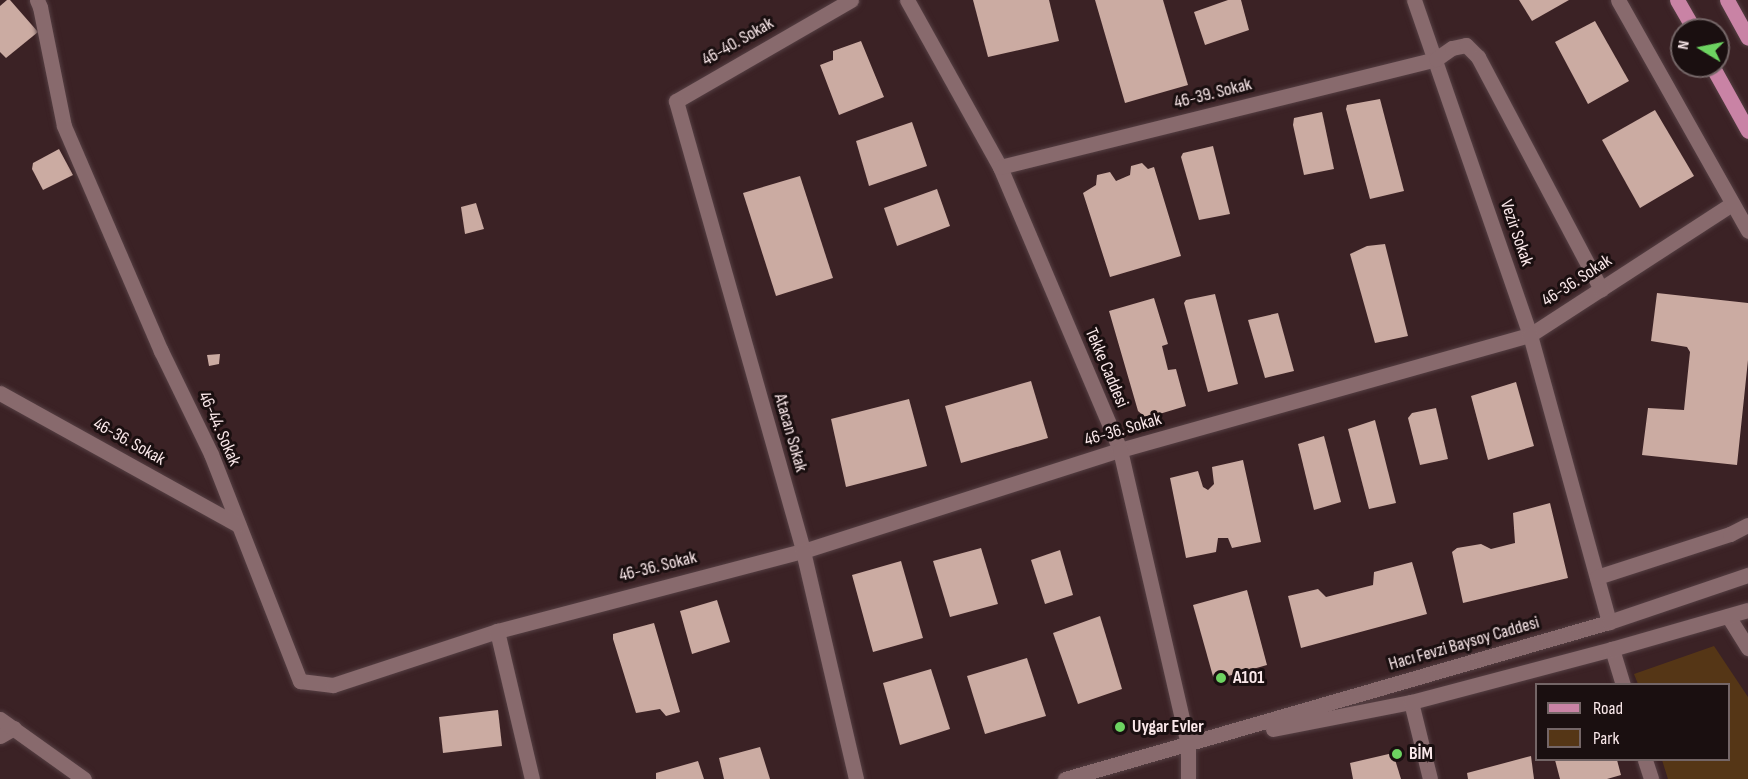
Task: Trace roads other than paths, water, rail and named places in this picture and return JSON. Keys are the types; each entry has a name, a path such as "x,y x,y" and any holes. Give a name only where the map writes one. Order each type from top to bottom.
{"main road":[{"path":"1677,0 1687,18"},
{"path":"1727,0 1748,38"},
{"path":"1719,78 1748,131"}],"street":[{"name":"46-44. Sokak","path":"37,0 63,126 157,341 211,454 300,681 333,685 497,631"},
{"name":"46-40. Sokak","path":"676,101 851,0"},
{"name":"Tekke Caddesi","path":"907,0 1000,167 1120,450 1188,745 1188,779"},
{"name":"Vezir Sokak","path":"1414,0 1530,334 1609,622"},
{"path":"1618,0 1748,231"},
{"name":"46-39. Sokak","path":"1000,167 1436,59 1452,48 1466,45 1478,57 1601,289"},
{"name":"Atacan Sokak","path":"676,101 803,551 856,779"},
{"name":"46-36. Sokak","path":"497,631 803,551 1120,450 1530,334 1732,204"},
{"name":"46-36. Sokak","path":"0,393 238,525"},
{"path":"1597,578 1730,534 1748,525"},
{"name":"Hacı Fevzi Baysoy Caddesi","path":"1065,779 1609,622 1748,575"},
{"name":"Hacı Fevzi Baysoy Caddesi","path":"1188,745 1411,702 1612,649 1748,610"},
{"path":"1728,615 1748,648"},
{"path":"497,631 532,779"},
{"path":"1612,649 1623,683"},
{"path":"1411,702 1430,779"},
{"path":"0,719 84,779"},
{"path":"0,736 14,728"},
{"path":"1646,761 1650,779"}],"place":[{"name":"A101","path":"1221,678"},
{"name":"Uygar Evler","path":"1120,727"},
{"name":"BİM","path":"1397,754"}]}
